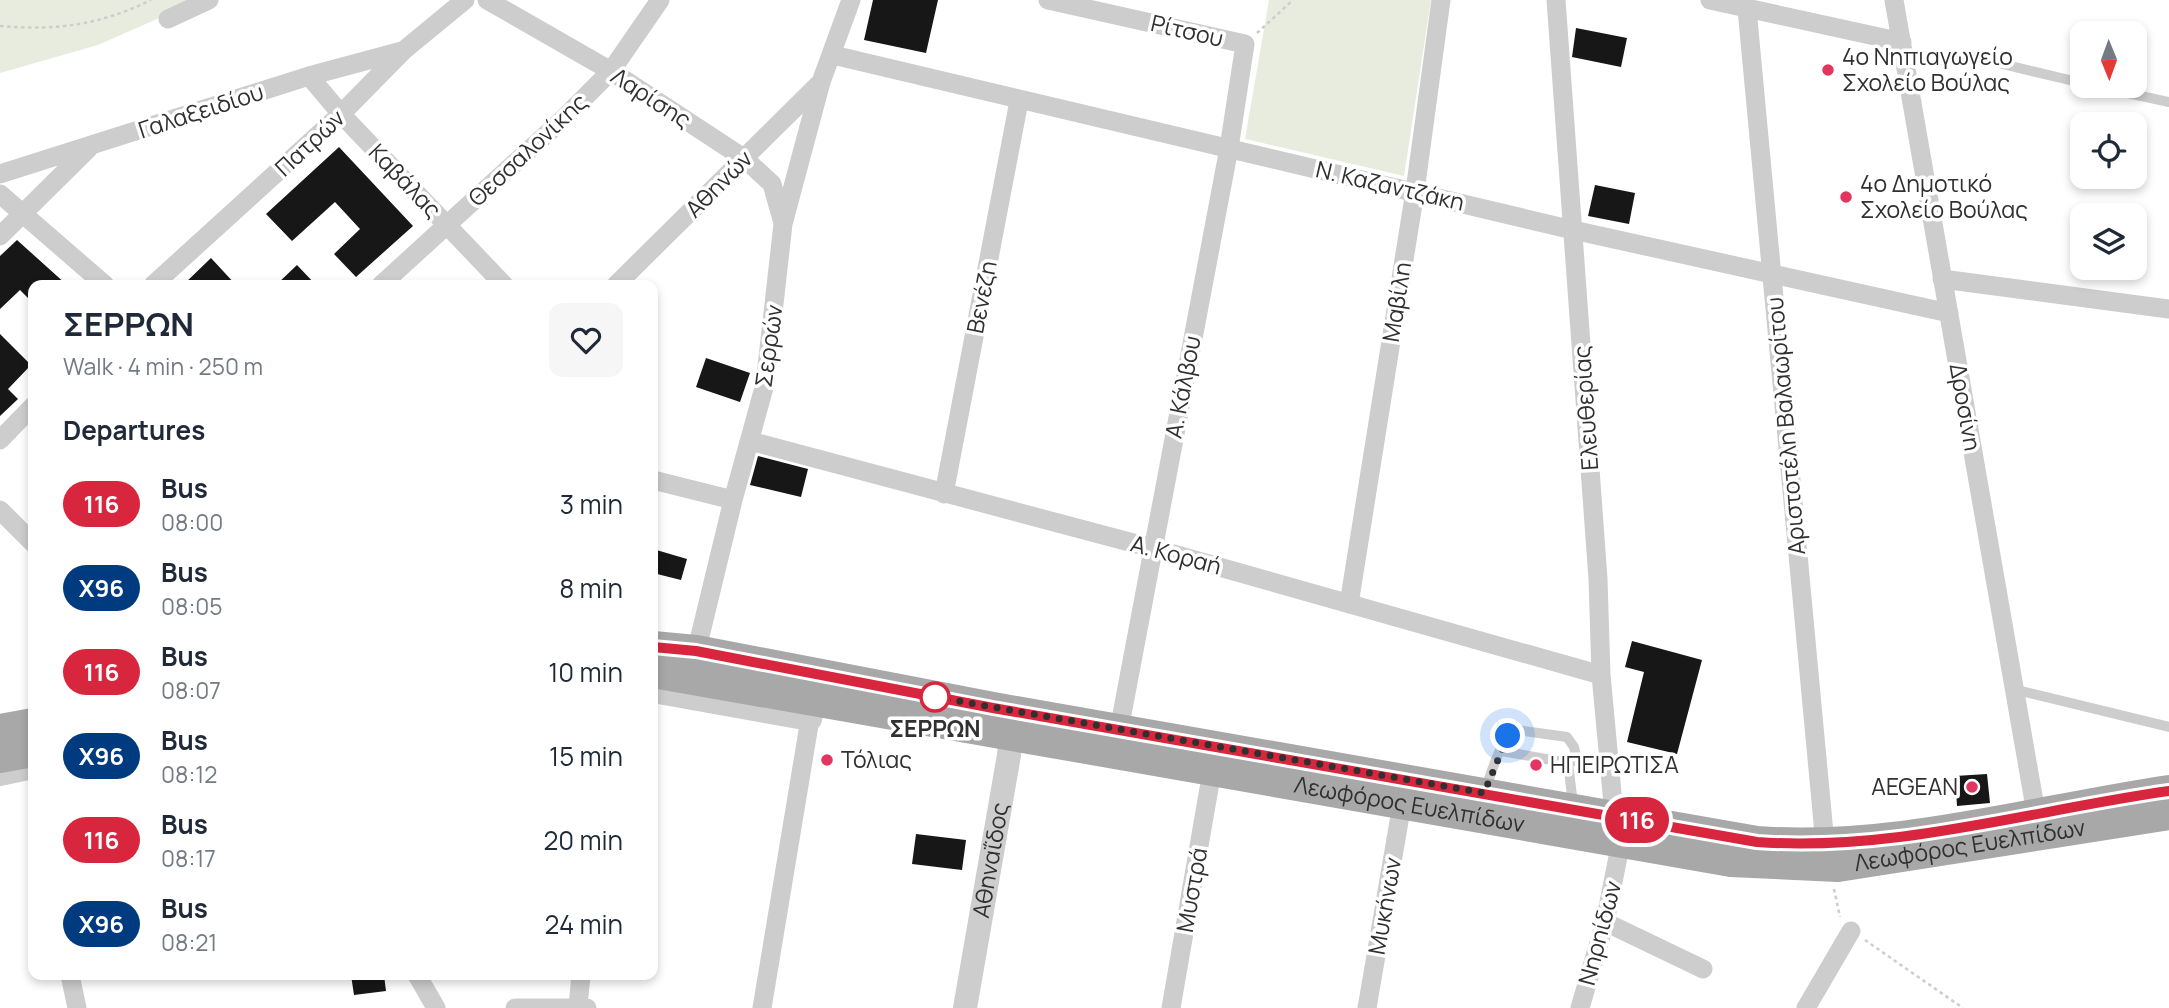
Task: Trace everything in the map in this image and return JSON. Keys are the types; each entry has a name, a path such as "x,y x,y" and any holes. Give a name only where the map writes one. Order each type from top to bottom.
{"main road":[{"name":"Λεωφόρος Ευελπίδων","path":"658,649 812,709 1119,730 1573,809 1615,829"},
{"name":"Λεωφόρος Ευελπίδων","path":"658,671 693,664 1012,724 1212,771 1402,804 1615,829 1731,861 1824,855 1894,859 2169,814"},
{"path":"0,730 28,725"},
{"path":"0,757 28,765"},
{"name":"Λεωφόρος Ευελπίδων","path":"1824,855 1907,835 2169,791"}],"street":[{"path":"168,19 209,0"},
{"name":"Πατρών","path":"158,280 341,114 403,51 465,0"},
{"name":"Λαρίσης","path":"487,0 611,71 745,159 772,184 783,224"},
{"name":"Θεσσαλονίκης","path":"386,280 611,71 660,0"},
{"name":"Ρίτσου","path":"1048,0 1245,44"},
{"name":"Μαβίλη","path":"1349,604 1415,191 1441,0"},
{"name":"Ελευθερίας","path":"1556,0 1598,579 1601,675 1615,829"},
{"path":"1710,0 1902,43"},
{"name":"Δροσίνη","path":"1894,0 2036,813"},
{"name":"Σερρών","path":"693,664 733,500 765,384 783,224 821,82 849,9"},
{"name":"Αριστοτέλη Βαλαωρίτου","path":"1747,9 1824,855"},
{"name":"A. Κάλβου","path":"1119,730 1229,148 1245,44"},
{"name":"Γαλαξειδίου","path":"0,174 309,76 403,51"},
{"name":"Ν. Καζαντζάκη","path":"833,55 1019,101 1771,276 1949,313"},
{"name":"Καβάλας","path":"309,76 341,114 498,280"},
{"name":"Αθηνών","path":"621,280 745,159 783,116 821,82"},
{"name":"Βενέζη","path":"944,494 1019,101"},
{"path":"0,236 90,147"},
{"path":"0,194 99,280"},
{"path":"639,280 641,262"},
{"path":"1942,279 2169,309"},
{"path":"0,440 28,411"},
{"name":"Α. Κοραή","path":"750,441 1152,548 1601,675"},
{"path":"658,481 733,500"},
{"path":"0,510 28,538"},
{"path":"658,692 812,709 762,1008"},
{"name":"Αθηναΐδος","path":"965,1008 1012,724"},
{"path":"0,774 28,767"},
{"name":"Μυστρά","path":"1171,1008 1212,771"},
{"name":"Μυκήνων","path":"1367,1008 1402,804"},
{"name":"Νηρηίδων","path":"1580,1008 1618,869 1615,829"},
{"path":"1605,922 1703,969"},
{"path":"1806,1008 1851,931"},
{"path":"71,980 76,1007"},
{"path":"420,980 436,1008"},
{"path":"515,1008 583,1007 581,980"}],"lane":[{"path":"1990,61 2070,80"},
{"path":"2147,97 2169,102"},
{"path":"2013,689 2169,727"},
{"path":"1484,793 1511,732 1524,729 1567,737 1574,747 1573,809"},
{"path":"1502,751 1609,764"}],"path":[{"path":"0,26 45,30 117,17 150,0"},
{"path":"1245,44 1293,0"},
{"path":"1824,855 1840,916 1851,931 1963,1008"}],"shaded area":[{"path":"0,0 200,0 98,45 0,73"},
{"path":"1269,0 1431,0 1404,176 1245,139"}],"building":[{"path":"873,0 938,0 926,53 864,40"},
{"path":"1576,28 1627,38 1621,67 1572,57"},
{"path":"339,147 413,226 356,277 334,254 360,229 335,202 292,241 266,214"},
{"path":"1595,185 1635,193 1629,224 1588,216"},
{"path":"17,240 61,280 28,280 28,298 20,290 0,309 0,256"},
{"path":"211,258 231,280 188,280"},
{"path":"297,265 311,280 281,280"},
{"path":"0,334 28,362 28,368 8,389 18,399 0,416"},
{"path":"706,358 750,373 740,402 696,387"},
{"path":"758,456 808,469 801,497 750,485"},
{"path":"658,550 687,559 681,580 658,574"},
{"path":"1632,641 1702,660 1677,754 1627,742 1644,672 1625,667"},
{"name":"AEGEAN","path":"1987,774 1990,803 1957,806 1955,776"},
{"path":"916,834 966,840 962,870 912,864"},
{"path":"352,980 385,980 386,991 354,995"}],"bus line":[{"name":"116","path":"658,647 696,651 993,708 1757,842 1825,844 1882,839 2169,791"}],"place":[{"name":"4ο Νηπιαγωγείο Σχολείο Βούλας","path":"1828,70"},
{"name":"4ο Δημοτικό Σχολείο Βούλας","path":"1846,197"},
{"name":"ΣΕΡΡΩΝ","path":"935,697"},
{"name":"Τόλιας","path":"827,760"},
{"name":"ΗΠΕΙΡΩΤΙΣΑ","path":"1536,765"},
{"name":"AEGEAN","path":"1972,787"}],"route":[{"path":"935,697 1484,793 1508,736"}]}
